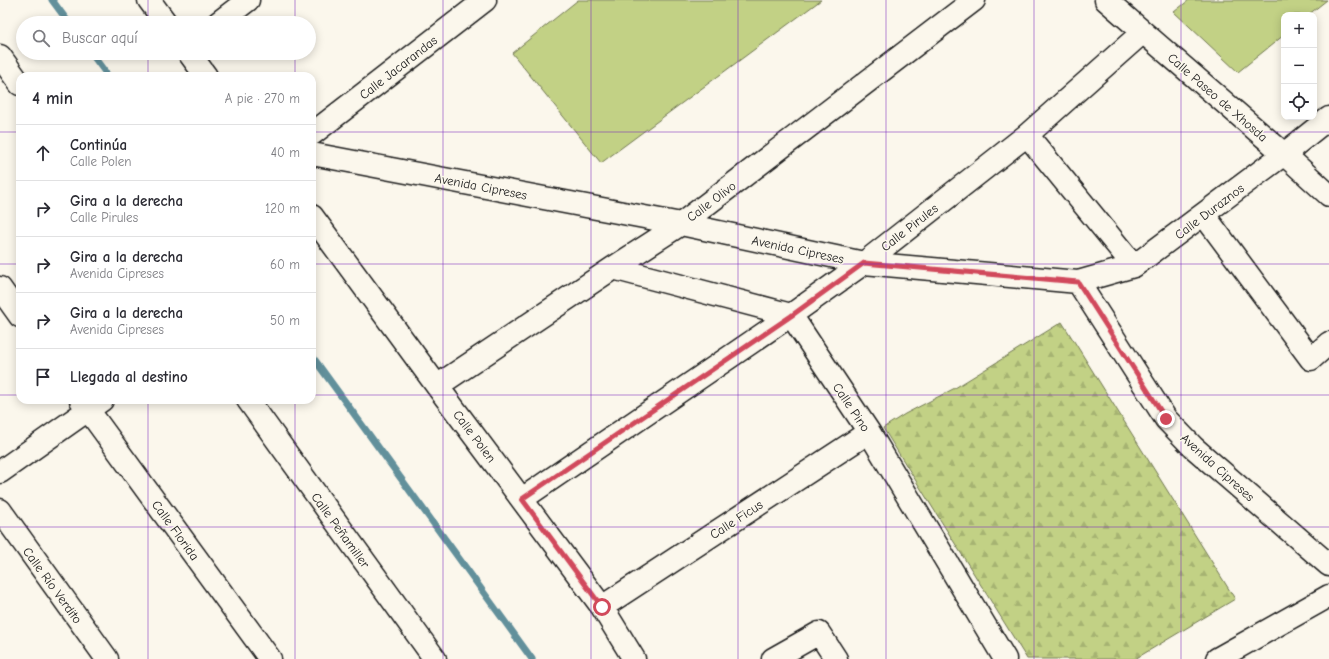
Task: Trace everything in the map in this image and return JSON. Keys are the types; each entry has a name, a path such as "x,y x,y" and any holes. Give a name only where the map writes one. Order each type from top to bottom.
{"street":[{"path":"149,0 161,16"},
{"path":"227,16 248,0"},
{"name":"Calle Jacarandas","path":"316,131 485,0"},
{"name":"Calle Olivo","path":"437,386 681,224 974,0"},
{"name":"Calle Paseo de Xhosda","path":"1106,0 1284,154 1329,195"},
{"name":"Calle Pirules","path":"522,499 791,316 864,263 1027,135 1143,32"},
{"path":"0,56 16,78"},
{"path":"194,60 203,72"},
{"name":"Calle Duraznos","path":"1078,282 1134,266 1204,215 1329,118"},
{"path":"1027,135 1134,266"},
{"name":"Avenida Cipreses","path":"316,155 681,224 864,263 1078,282 1166,419 1193,447 1329,565"},
{"path":"1204,215 1311,359 1329,343"},
{"name":"Calle Polen","path":"316,221 602,607 634,659"},
{"path":"613,268 791,316"},
{"path":"0,288 16,310"},
{"name":"Calle Pino","path":"791,316 869,432 1005,659"},
{"path":"0,472 90,404"},
{"name":"Calle Florida","path":"92,404 270,659"},
{"name":"Calle Peñamiller","path":"251,404 435,659"},
{"name":"Calle Ficus","path":"602,607 869,432"},
{"name":"Calle Río Verdito","path":"0,510 107,659"},
{"path":"1217,659 1329,596"},
{"path":"773,659 819,633 836,659"}],"green space":[{"path":"578,0 821,0 601,163 512,53"},
{"path":"1189,0 1327,0 1312,12 1281,12 1281,37 1238,72 1174,12"},
{"path":"1062,322 1235,599 1135,659 1027,659 883,428 905,414 955,388"}],"waterway":[{"path":"52,0 64,16"},
{"path":"96,60 105,72"},
{"path":"316,362 532,659"}],"route":[{"path":"602,607 522,499 791,316 864,263 1078,282 1166,419"}]}
